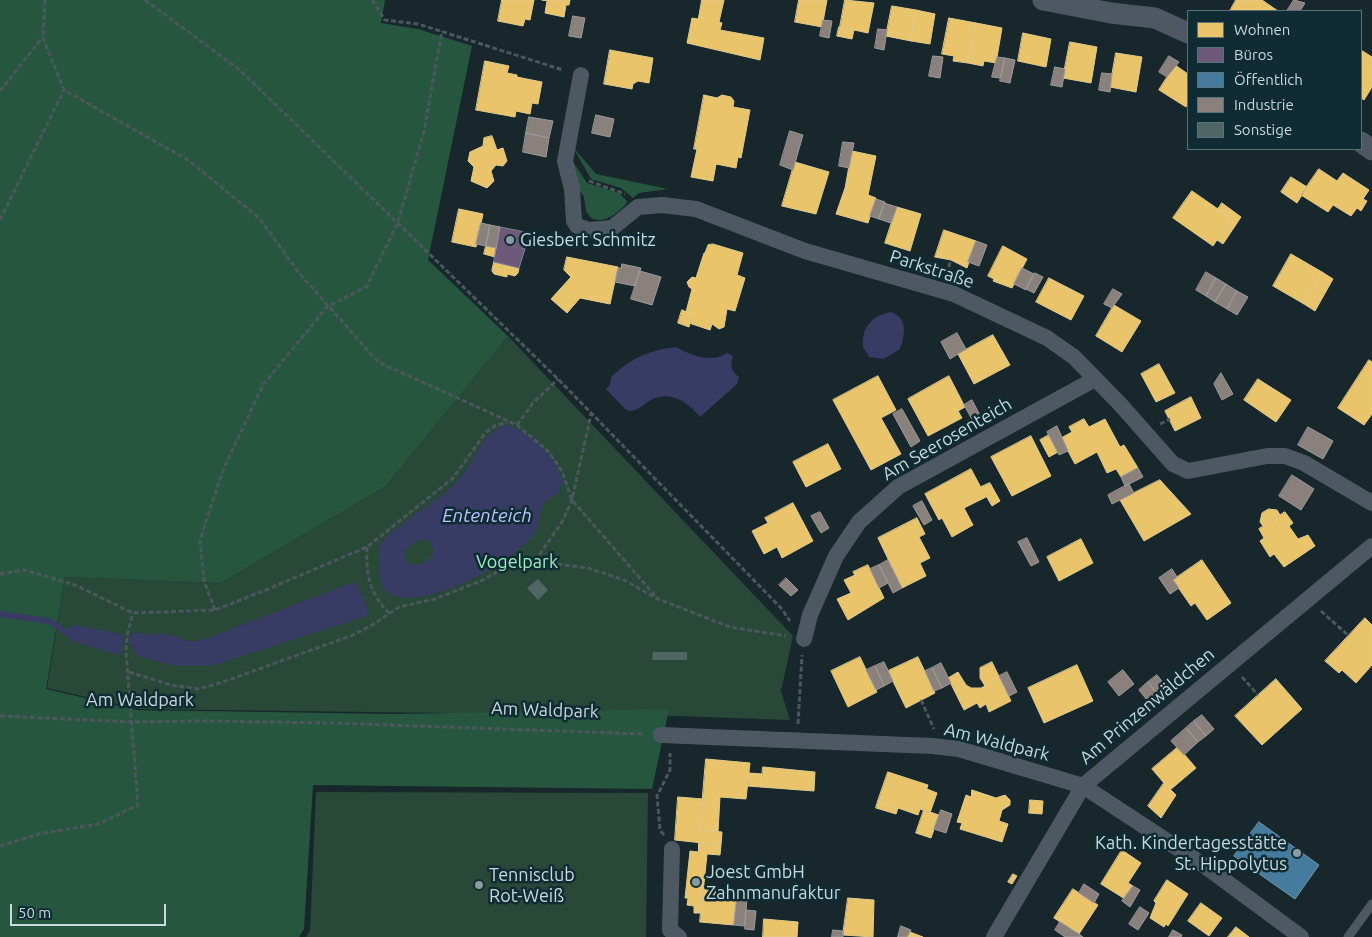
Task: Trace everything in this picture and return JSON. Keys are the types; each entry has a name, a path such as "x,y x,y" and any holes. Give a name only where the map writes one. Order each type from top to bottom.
{"street":[{"path":"1043,0 1111,13 1155,18 1187,33"},
{"path":"581,75 566,161 572,189 574,222 577,226 589,230 612,228 638,207"},
{"name":"Parkstraße","path":"638,207 662,205 696,209 805,251 954,294 1047,338 1074,357 1173,464 1180,468 1188,471 1267,456 1285,456 1304,463 1372,503"},
{"name":"Am Seerosenteich","path":"804,639 810,615 836,556 859,522 892,492 948,457 1095,379"},
{"name":"Am Prinzenwäldchen","path":"994,937 1083,786 1372,546"},
{"name":"Am Waldpark","path":"666,735 932,746 959,749 1083,786 1205,866 1301,937"},
{"path":"672,849 670,930 679,937"}],"lane":[{"path":"1348,937 1372,904"}],"path":[{"path":"45,0 42,38 64,90 188,160 259,218 327,307 378,362 517,425 533,436 555,460 562,472 572,500 658,600"},
{"path":"144,0 240,70 558,379 781,608 804,639 796,740"},
{"path":"372,0 385,20 418,24 581,75"},
{"path":"215,610 204,581 200,540 223,470 263,385 327,307 367,286 398,222 424,131 442,31"},
{"path":"0,91 42,38"},
{"path":"0,220 64,90"},
{"path":"568,150 590,182 622,192 638,207"},
{"path":"517,425 533,403 558,379"},
{"path":"535,561 562,522 572,500 591,414"},
{"path":"1163,423 1170,420"},
{"path":"0,574 25,570 75,585 133,613 215,610 366,547 453,478 486,432 495,426 509,422"},
{"path":"366,547 369,584 375,597 389,613"},
{"path":"130,672 171,685 198,689 235,678 353,635 399,607 435,599 483,580 516,561 535,561 588,568 624,580 658,600 730,627 804,639"},
{"path":"1309,599 1349,636"},
{"path":"0,846 39,834 98,824 138,805 130,672 126,652 127,636 133,613"},
{"path":"921,700 934,729 932,746"},
{"name":"Am Waldpark","path":"0,716 132,722 334,723 666,735"},
{"path":"666,735 670,770 657,796 660,830 672,849"}],"green space":[{"path":"0,0 385,0 381,23 418,29 472,46 428,260 508,336 386,486 221,583 65,577 46,689 137,710 395,714 669,709 652,789 313,785 304,929 299,937 0,937"},
{"path":"573,147 596,174 668,189 639,193 633,198 621,188 591,179"},
{"path":"571,159 587,183 619,193 628,202 607,219 596,220 591,218 586,211 584,197 578,188"},
{"name":"Vogelpark","path":"508,336 793,636 781,691 790,720 677,716 139,709 47,688 65,577 221,583 386,486"},
{"name":"Tennisclub Rot-Weiß","path":"316,792 648,793 646,937 306,937 310,930"}],"water":[{"path":"891,312 900,318 903,323 904,333 900,349 884,359 869,357 863,347 866,328 874,319"},
{"path":"676,347 701,357 715,358 727,353 733,356 732,368 739,377 737,384 700,417 684,402 665,396 651,400 637,409 626,410 606,389 610,385 611,377 626,364 648,353"},
{"name":"Ententeich","path":"506,425 533,439 548,454 563,481 559,493 545,502 535,533 519,549 504,560 468,581 429,595 412,597 390,595 380,579 380,544 399,526 451,487 466,471 485,440 497,429","holes":["419,539 431,542 434,552 427,561 413,566 407,562 404,554 407,549"]},
{"path":"356,583 368,609 367,616 214,665 176,666 138,656 128,641 130,635 137,632 171,635 187,641 205,639"},
{"path":"73,625 122,634 124,638 121,654 111,653 69,640 66,632"}],"building: Wohnen":[{"path":"502,0 534,0 530,20 525,19 523,26 498,21"},
{"path":"542,0 570,0 569,5 566,5 564,17 545,13 547,1"},
{"path":"702,0 724,0 719,22 722,23 720,30 764,38 760,60 687,43 692,18 698,19"},
{"path":"799,0 827,0 822,27 795,22"},
{"path":"845,0 874,3 868,33 840,27"},
{"path":"1236,0 1262,0 1277,10 1231,10"},
{"path":"892,6 916,10 911,41 886,36"},
{"path":"916,10 935,14 930,44 911,41"},
{"path":"949,18 976,23 968,63 953,61 954,56 942,54"},
{"path":"976,23 1002,28 996,63 984,61 983,66 968,63"},
{"path":"839,27 854,30 852,39 837,36"},
{"path":"1023,33 1051,39 1046,67 1018,61"},
{"path":"1070,42 1097,47 1091,83 1063,78"},
{"path":"610,50 653,58 649,83 638,81 633,84 632,89 604,84"},
{"path":"1362,51 1372,57 1372,87 1364,100 1362,99"},
{"path":"1116,53 1142,57 1136,92 1110,87"},
{"path":"485,61 509,66 507,73 517,75 517,77 542,82 538,104 532,103 530,114 516,111 515,117 476,110"},
{"path":"1175,65 1187,73 1186,107 1159,90"},
{"path":"704,95 717,98 722,95 731,97 734,101 733,107 750,110 741,158 738,157 736,168 716,164 713,181 691,177 697,149 694,149"},
{"path":"492,136 497,150 503,148 507,161 503,166 496,165 491,171 494,181 487,188 471,181 474,167 468,161 470,152 483,146 484,138"},
{"path":"852,151 876,156 868,195 876,198 868,223 836,214 845,188"},
{"path":"795,162 829,172 816,214 782,206"},
{"path":"1319,169 1337,181 1343,173 1369,190 1363,199 1367,201 1361,211 1357,208 1351,216 1333,205 1328,212 1301,195"},
{"path":"1291,177 1307,187 1297,203 1281,192"},
{"path":"1192,191 1231,218 1213,246 1173,218"},
{"path":"1222,203 1241,217 1223,244 1217,240 1231,218 1218,209"},
{"path":"897,207 921,214 910,251 885,243"},
{"path":"459,209 483,214 476,247 452,242"},
{"path":"944,230 976,241 967,268 951,260 935,257"},
{"path":"713,244 743,253 737,275 745,278 735,311 727,309 724,327 719,329 712,324 710,330 689,323 692,314 686,312 692,289 687,282 692,277 696,278 708,245"},
{"path":"486,246 497,248 495,257 484,254"},
{"path":"1003,246 1027,259 1012,288 993,281 994,279 988,276"},
{"path":"1291,254 1322,272 1304,304 1273,286"},
{"path":"567,257 618,267 610,304 580,298 567,313 551,299 571,277 564,270"},
{"path":"494,262 519,268 518,273 515,276 507,274 507,277 494,274 492,271"},
{"path":"1322,272 1333,279 1315,311 1304,304"},
{"path":"1049,278 1084,296 1071,320 1036,302"},
{"path":"1114,305 1141,321 1122,352 1096,336"},
{"path":"682,310 692,314 689,327 678,323"},
{"path":"993,335 1010,365 974,384 958,354"},
{"path":"1369,360 1372,362 1372,414 1364,425 1338,408"},
{"path":"1159,364 1175,393 1156,402 1141,374"},
{"path":"878,376 896,410 881,418 901,454 871,470 833,400"},
{"path":"949,376 965,407 958,411 962,418 928,436 908,399"},
{"path":"1258,379 1291,400 1276,422 1244,400"},
{"path":"1191,397 1201,418 1175,431 1165,411"},
{"path":"1084,419 1089,427 1105,419 1120,447 1124,445 1138,468 1121,477 1116,469 1107,473 1097,452 1075,464 1061,438 1072,432 1069,427"},
{"path":"1049,435 1058,452 1049,457 1040,440"},
{"path":"1031,436 1051,476 1012,496 991,457"},
{"path":"828,444 841,469 806,487 793,462"},
{"path":"971,469 986,497 964,508 973,525 952,537 942,518 939,520 925,494"},
{"path":"1160,480 1191,514 1144,541 1120,500"},
{"path":"990,483 1000,501 992,506 981,487"},
{"path":"793,503 813,541 782,558 777,547 764,554 752,531 768,523 765,518"},
{"path":"1269,509 1277,510 1280,515 1263,526 1260,522 1262,513"},
{"path":"1285,512 1293,523 1289,526 1298,539 1308,535 1315,546 1284,567 1274,554 1270,557 1260,541 1264,538 1259,529"},
{"path":"917,518 925,534 919,537 930,558 920,563 926,576 902,588 878,538"},
{"path":"1081,539 1093,563 1059,581 1047,557"},
{"path":"1202,560 1231,603 1207,620 1195,603 1191,606 1173,580"},
{"path":"868,565 884,598 848,620 837,599 851,593 844,580 855,575 853,572"},
{"path":"1365,618 1372,625 1372,665 1356,683 1342,670 1339,673 1325,661"},
{"path":"860,657 877,692 848,707 831,671"},
{"path":"918,657 935,693 906,708 888,671"},
{"path":"992,662 1011,701 989,712 986,704 980,708 977,703 964,710 948,678 958,672 966,685 971,688 981,688 985,686 980,678 980,668"},
{"path":"1077,665 1093,701 1044,723 1028,688"},
{"path":"1276,679 1302,709 1262,745 1235,716"},
{"path":"1178,747 1196,768 1170,790 1152,769"},
{"path":"706,759 750,763 746,799 720,797 718,832 700,830"},
{"path":"763,767 815,772 814,791 761,787"},
{"path":"888,772 928,785 918,815 878,801"},
{"path":"749,773 762,774 761,787 748,786"},
{"path":"1164,783 1176,795 1161,818 1148,806"},
{"path":"927,789 937,793 930,813 920,809"},
{"path":"972,790 996,798 1005,795 1010,800 1010,805 1002,810 999,821 1008,824 1002,842 960,829 962,823 957,822 966,795 971,797"},
{"path":"678,797 703,799 700,830 722,832 721,845 675,840"},
{"path":"1030,800 1043,801 1042,814 1029,813"},
{"path":"878,801 898,808 896,814 876,808"},
{"path":"924,810 939,815 931,838 916,833"},
{"name":"Joest GmbH Zahnmanufaktur","path":"699,842 721,845 720,855 707,854 701,913 694,913 694,906 687,905 688,898 685,898 690,851 698,852"},
{"path":"1122,850 1141,863 1128,883 1133,886 1125,899 1101,884"},
{"path":"1013,874 1017,876 1012,884 1008,882"},
{"path":"1167,880 1188,894 1168,926 1166,924 1164,927 1150,918 1156,903 1154,901"},
{"path":"703,889 721,890 721,894 737,896 734,925 700,922"},
{"path":"1073,889 1098,905 1079,934 1054,918"},
{"path":"848,898 874,900 873,937 843,935"},
{"path":"1201,903 1222,918 1209,936 1188,921"},
{"path":"764,919 798,922 797,937 763,937"},
{"path":"1236,927 1240,930 1249,937 1228,937"},
{"path":"910,932 923,937 907,937"}],"building: Büros":[{"name":"Giesbert Schmitz","path":"500,227 525,232 522,248 525,249 519,268 494,262"}],"building: Öffentlich":[{"path":"1259,822 1319,865 1295,899 1234,856"}],"building: Industrie":[{"path":"1294,0 1305,3 1301,10 1288,10"},
{"path":"573,16 585,18 581,38 569,36"},
{"path":"823,20 832,21 829,38 820,36"},
{"path":"878,29 887,30 884,50 875,48"},
{"path":"933,56 943,57 940,78 929,76"},
{"path":"1169,56 1179,62 1167,77 1159,72"},
{"path":"997,57 1005,58 1001,78 992,77"},
{"path":"1005,58 1015,60 1010,83 1000,81"},
{"path":"1055,67 1065,69 1062,87 1051,85"},
{"path":"1102,73 1112,74 1110,92 1099,90"},
{"path":"596,115 614,119 610,137 592,133"},
{"path":"529,117 553,121 549,138 526,133"},
{"path":"790,131 803,135 793,170 780,165"},
{"path":"526,133 549,138 546,157 523,152"},
{"path":"843,142 854,143 849,168 839,166"},
{"path":"876,199 885,202 879,219 870,216"},
{"path":"884,203 897,207 891,223 879,219"},
{"path":"481,223 490,225 486,246 476,244"},
{"path":"490,225 500,227 496,248 486,246"},
{"path":"976,241 987,245 979,266 968,262"},
{"path":"622,264 641,268 635,286 615,282 618,268 621,268"},
{"path":"1022,268 1034,274 1026,290 1014,284"},
{"path":"640,271 661,277 652,305 631,299"},
{"path":"1206,272 1216,278 1206,296 1196,290"},
{"path":"1035,273 1043,277 1034,293 1026,289"},
{"path":"1216,278 1226,284 1215,302 1206,296"},
{"path":"1226,284 1237,291 1227,309 1215,302"},
{"path":"1113,289 1122,294 1112,308 1104,304"},
{"path":"1237,291 1248,297 1237,315 1227,309"},
{"path":"957,333 966,349 950,359 941,342"},
{"path":"1221,373 1233,394 1222,400 1214,384"},
{"path":"972,400 981,417 973,421 964,405"},
{"path":"902,409 920,441 911,447 893,414"},
{"path":"1057,426 1068,451 1059,455 1047,432"},
{"path":"1308,427 1333,441 1323,459 1298,445"},
{"path":"1138,468 1143,477 1125,486 1121,477"},
{"path":"1292,475 1314,489 1301,510 1279,496"},
{"path":"1129,484 1134,493 1112,504 1108,495"},
{"path":"922,501 932,520 924,525 913,506"},
{"path":"820,512 829,528 821,533 811,516"},
{"path":"1027,538 1039,562 1031,566 1018,542"},
{"path":"888,560 902,588 893,593 879,565"},
{"path":"879,565 888,583 879,588 870,569"},
{"path":"1172,569 1177,577 1173,580 1179,588 1170,594 1159,578"},
{"path":"786,578 798,590 791,596 779,585"},
{"path":"884,662 893,681 884,686 875,666"},
{"path":"941,663 951,683 942,688 932,668"},
{"path":"875,666 884,686 876,690 866,670"},
{"path":"932,668 942,688 934,691 925,671"},
{"path":"1123,670 1134,684 1119,696 1108,682"},
{"path":"1007,672 1017,692 1009,696 999,676"},
{"path":"1157,675 1170,691 1160,698 1148,682"},
{"path":"1148,682 1160,698 1151,705 1139,690"},
{"path":"1202,715 1214,729 1206,736 1194,721"},
{"path":"1194,721 1206,736 1198,742 1186,728"},
{"path":"1186,728 1198,742 1184,755 1171,741"},
{"path":"941,810 952,814 946,833 934,829"},
{"path":"1084,884 1099,894 1094,903 1079,893"},
{"path":"1133,886 1140,890 1130,907 1122,901"},
{"path":"737,896 747,897 745,926 734,925"},
{"path":"1140,907 1149,913 1138,930 1129,924"},
{"path":"746,910 756,911 754,930 745,929"},
{"path":"1060,922 1083,937 1065,937 1055,930"},
{"path":"901,926 911,930 907,937 898,937"},
{"path":"833,930 843,931 843,937 832,937"},
{"path":"1173,930 1182,935 1181,937 1169,937"}],"building: Sonstige":[{"path":"538,579 548,590 538,600 527,588"},
{"path":"653,652 687,652 687,660 652,660"}],"waterway":[{"path":"0,614 49,621 66,632"}],"place":[{"name":"Giesbert Schmitz","path":"510,240"},
{"name":"Kath. Kindertagesstätte St. Hippolytus","path":"1297,853"},
{"name":"Joest GmbH Zahnmanufaktur","path":"696,882"},
{"name":"Tennisclub Rot-Weiß","path":"479,885"}]}
